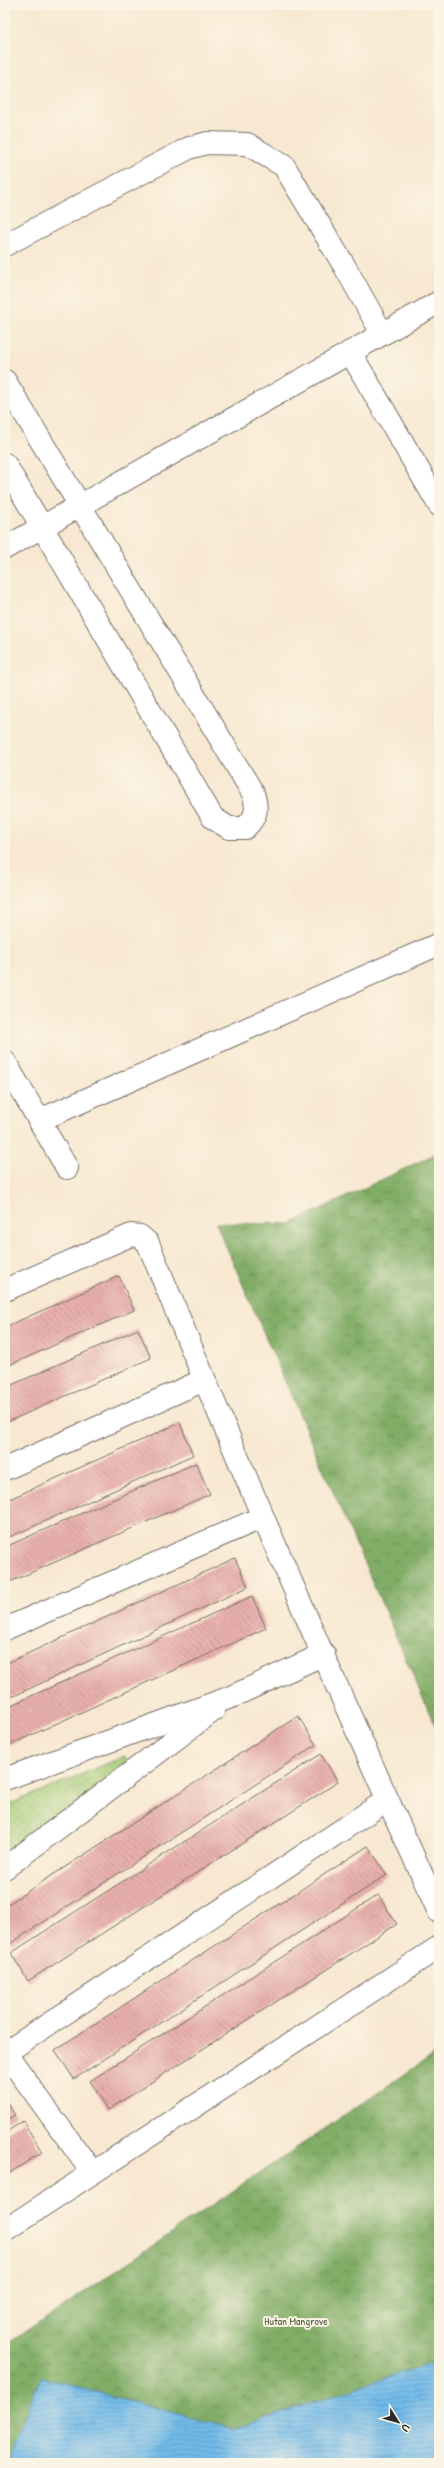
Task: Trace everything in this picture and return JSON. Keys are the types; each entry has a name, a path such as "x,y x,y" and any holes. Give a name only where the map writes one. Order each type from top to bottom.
{"street":[{"path":"5,246 189,148 206,143 247,144 284,166 345,267 382,333"},
{"path":"5,548 439,302"},
{"path":"350,352 439,506"},
{"path":"5,381 253,793 256,804 255,818 245,828 229,828 213,818 5,464"},
{"path":"40,1120 439,944"},
{"path":"5,1062 67,1168"},
{"path":"5,1290 131,1235 140,1236 148,1243 204,1380 263,1517 387,1800 439,1912"},
{"path":"5,1469 204,1380"},
{"path":"5,1629 263,1517"},
{"path":"5,1779 231,1697 324,1654"},
{"path":"5,1868 231,1697"},
{"path":"92,2172 5,2052 387,1800"},
{"path":"5,2230 439,1947"}],"green space":[{"path":"439,1152 439,1735 216,1223 290,1224"},
{"path":"125,1756 131,1769 5,1853 5,1806"},
{"name":"Hutan Mangrove","path":"439,2051 439,2463 5,2463 5,2346"}],"water":[{"path":"439,2360 439,2463 9,2463 9,2452 41,2377 234,2429"}],"building":[{"path":"119,1276 134,1310 5,1367 5,1327"},
{"path":"138,1329 151,1358 5,1423 5,1388"},
{"path":"180,1423 193,1455 5,1539 5,1501"},
{"path":"196,1463 210,1494 5,1584 5,1547"},
{"path":"235,1558 248,1587 5,1700 5,1664"},
{"path":"252,1596 266,1628 5,1747 5,1708"},
{"path":"298,1716 316,1745 5,1947 5,1906"},
{"path":"321,1754 338,1782 28,1981 11,1953"},
{"path":"368,1846 387,1875 74,2079 55,2050"},
{"path":"378,1895 397,1924 108,2110 90,2081"},
{"path":"5,2099 15,2115 5,2121"},
{"path":"23,2121 42,2152 5,2176 5,2133"}]}
